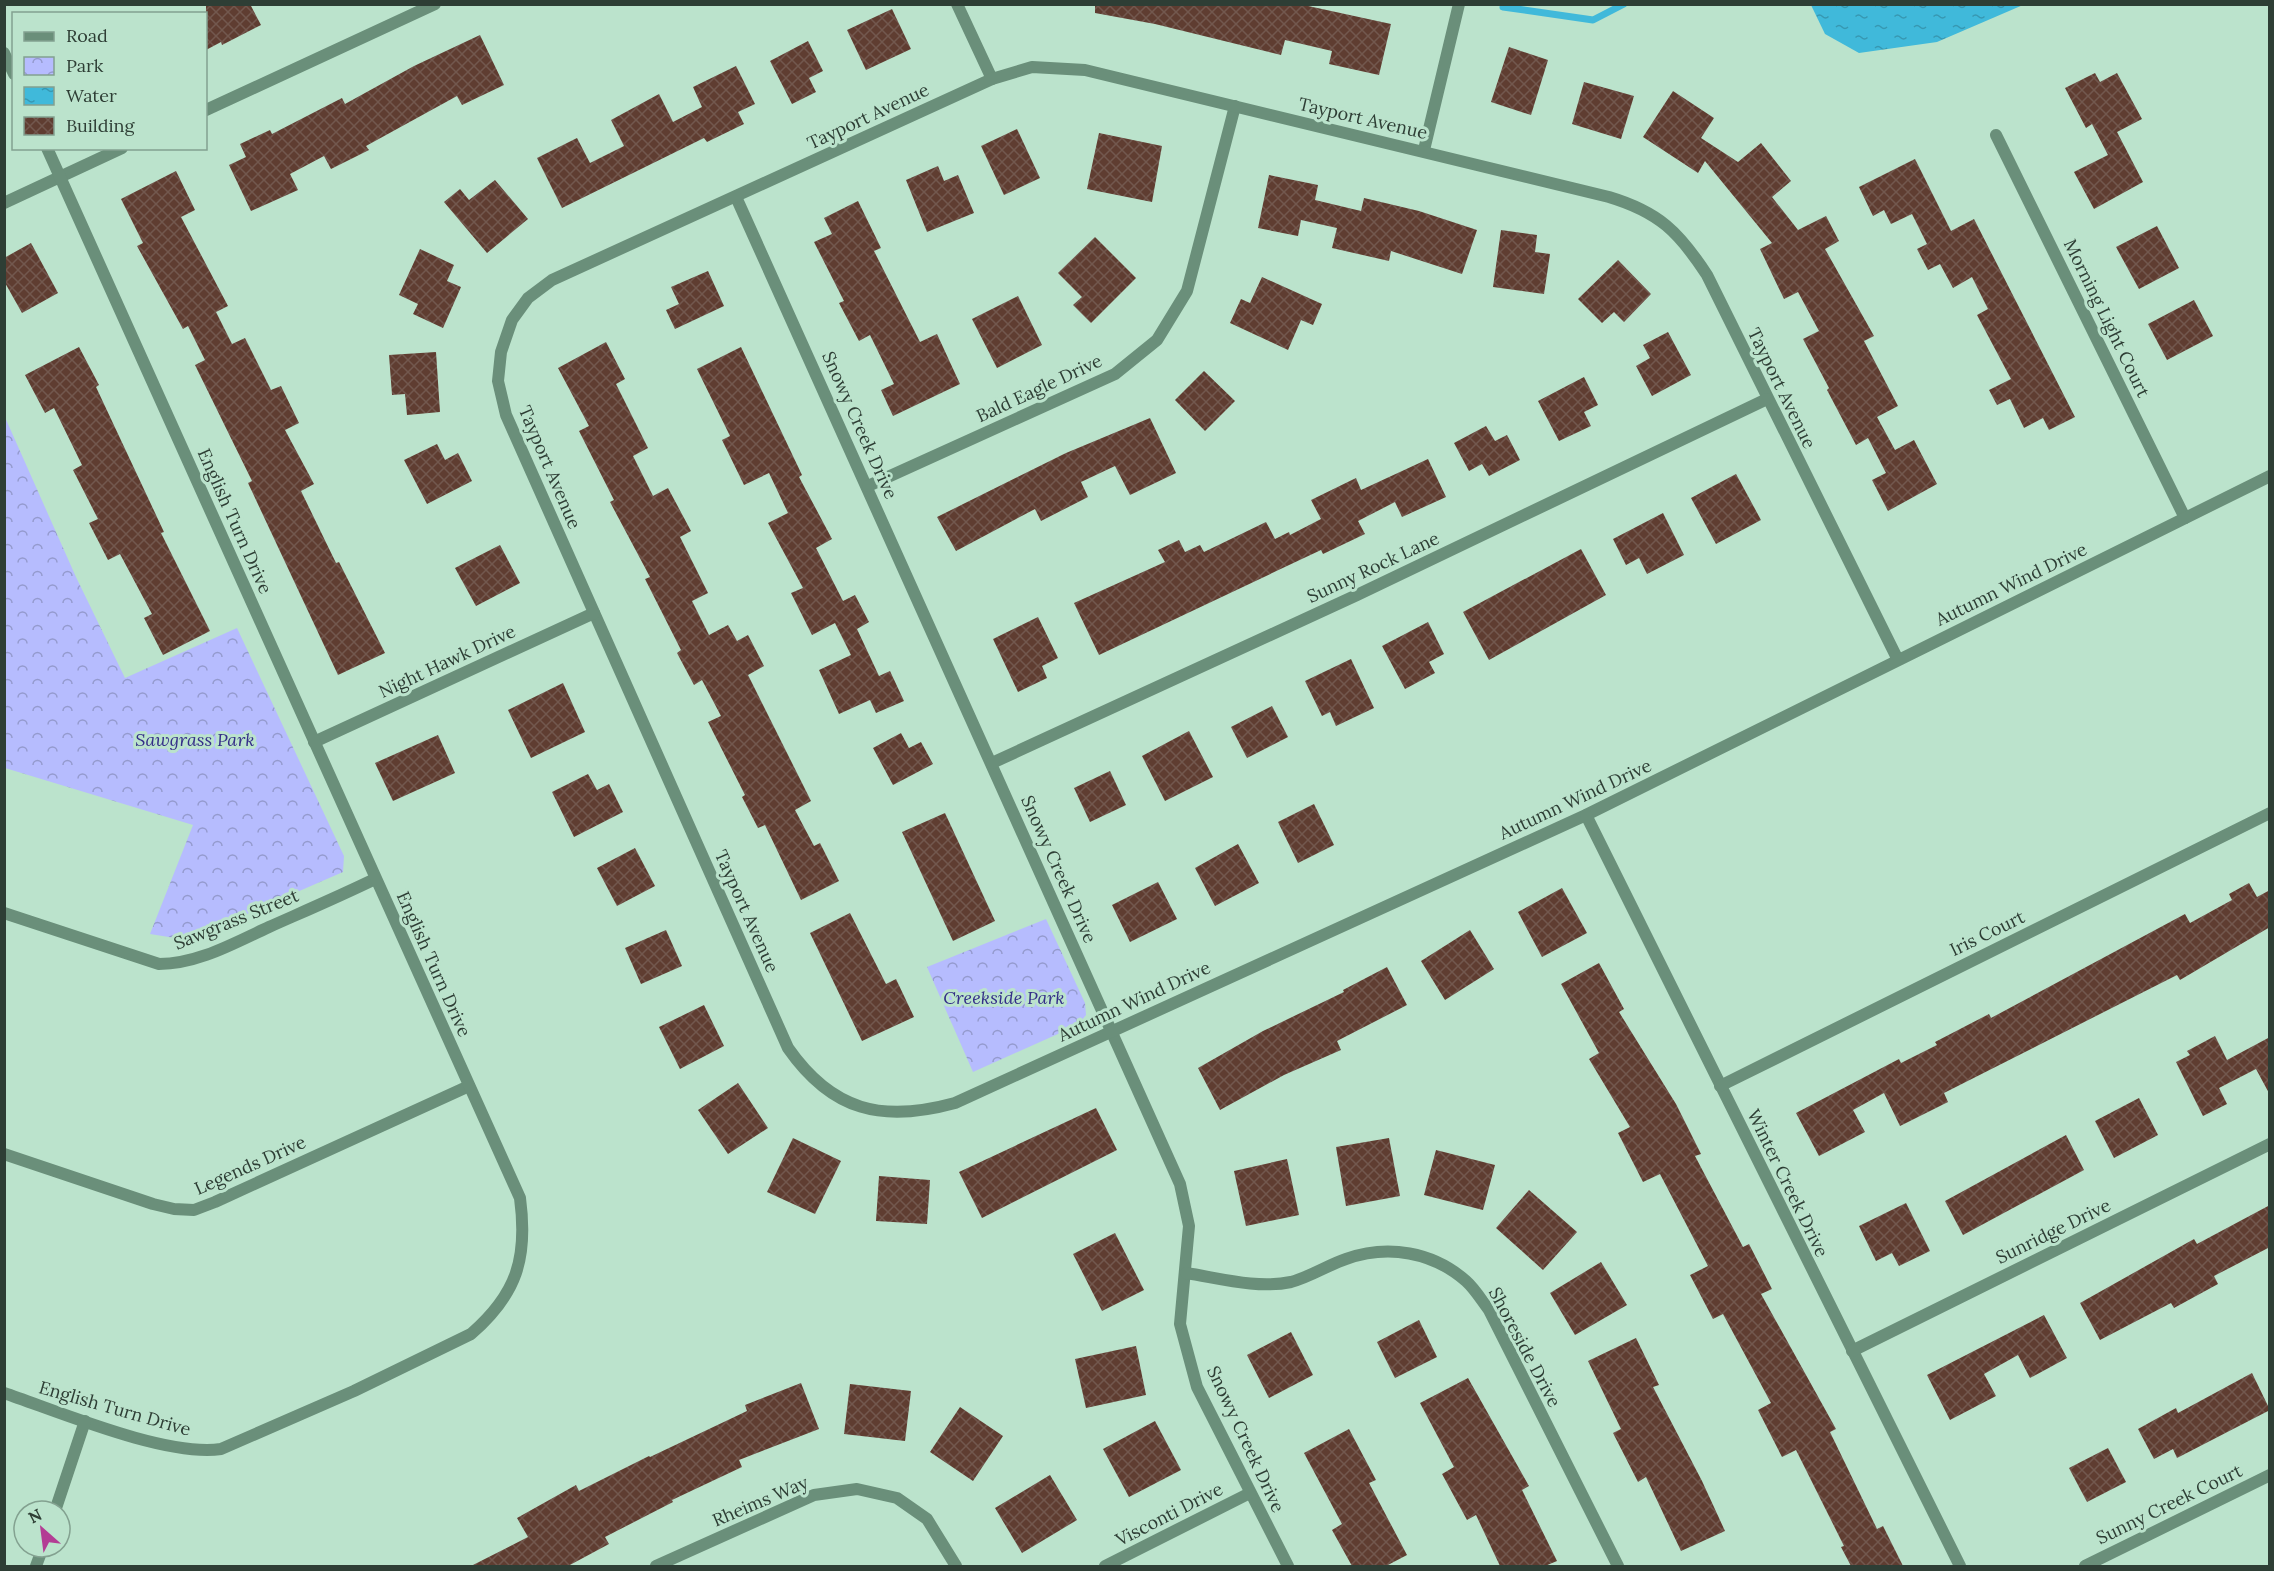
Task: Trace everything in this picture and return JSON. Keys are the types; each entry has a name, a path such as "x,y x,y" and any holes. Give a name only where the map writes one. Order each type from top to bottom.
{"street":[{"path":"207,110 414,9 435,4"},
{"path":"957,4 992,79"},
{"path":"1424,150 1459,4"},
{"path":"4,53 12,70"},
{"name":"Tayport Avenue","path":"882,1112 858,1107 825,1089 800,1064 788,1048 506,416 498,381 501,352 512,320 528,298 552,280 992,79 1032,67 1085,70 1424,150 1639,206 1667,225 1688,246 1707,275 1898,660"},
{"name":"Bald Eagle Drive","path":"868,486 1115,374 1157,340 1187,291 1235,106"},
{"name":"Morning Light Court","path":"1996,135 2186,518"},
{"name":"English Turn Drive","path":"4,1393 85,1421 175,1448 208,1451 221,1449 354,1390 471,1334 487,1320 515,1281 523,1237 520,1198 48,150"},
{"path":"4,203 118,150"},
{"name":"Snowy Creek Drive","path":"736,197 868,486 1180,1184 1189,1226 1180,1324 1197,1387 1288,1566"},
{"name":"Sunny Rock Lane","path":"992,763 1357,595 1767,399"},
{"name":"Autumn Wind Drive","path":"882,1112 929,1110 955,1103 1586,815 2270,476"},
{"name":"Night Hawk Drive","path":"314,742 594,613"},
{"name":"Iris Court","path":"1720,1086 2270,813"},
{"name":"Winter Creek Drive","path":"1586,815 1960,1566"},
{"name":"Sawgrass Street","path":"4,913 159,964 175,964 221,948 375,879"},
{"name":"Legends Drive","path":"4,1154 153,1204 174,1209 194,1210 253,1186 469,1086"},
{"name":"Sunridge Drive","path":"1852,1351 2270,1143"},
{"name":"Shoreside Drive","path":"1186,1273 1249,1283 1291,1282 1347,1258 1395,1251 1418,1254 1440,1262 1468,1282 1489,1310 1618,1566"},
{"path":"59,1499 85,1421"},
{"name":"Sunny Creek Court","path":"2085,1566 2270,1475"},
{"name":"Rheims Way","path":"656,1566 814,1495 857,1489 897,1498 927,1519 956,1566"},
{"name":"Visconti Drive","path":"1105,1566 1250,1493"}],"green space":[{"name":"Sawgrass Park","path":"4,415 76,577 125,678 237,628 344,856 343,872 201,934 175,938 150,934 193,825 5,768"},
{"name":"Creekside Park","path":"1046,919 1085,1003 1086,1015 1078,1025 973,1072 927,967"}],"water":[{"path":"1811,5 2023,5 1937,42 1859,53 1825,34"}],"building":[{"path":"206,4 250,4 261,25 222,45 221,42 207,49"},
{"path":"1095,4 1299,4 1391,24 1379,75 1329,64 1332,51 1285,40 1281,55 1155,24 1095,13"},
{"path":"892,9 911,49 866,70 847,30"},
{"path":"480,35 504,85 462,105 457,96 366,146 369,150 331,169 324,156 290,174 298,190 251,211 229,165 246,157 240,144 270,130 272,134 342,98 345,104 414,66"},
{"path":"808,41 823,71 809,78 816,92 792,104 770,61"},
{"path":"1509,47 1548,60 1531,115 1491,102"},
{"path":"736,66 755,104 738,112 744,124 707,142 704,138 562,208 537,158 577,138 590,163 624,146 611,120 659,94 673,122 702,107 693,87"},
{"path":"2095,73 2100,82 2117,73 2142,119 2117,132 2143,182 2094,209 2074,172 2108,155 2092,124 2086,128 2065,88"},
{"path":"1584,82 1634,96 1621,139 1572,124"},
{"path":"1673,91 1714,118 1701,138 1738,162 1761,143 1791,181 1772,197 1798,230 1826,216 1839,241 1825,249 1874,336 1864,341 1898,406 1877,417 1895,450 1914,440 1937,484 1888,511 1872,480 1886,473 1868,438 1856,445 1803,339 1819,331 1798,292 1784,299 1760,249 1772,243 1705,161 1698,173 1643,137"},
{"path":"1017,129 1040,178 1004,195 981,146"},
{"path":"1099,133 1162,146 1152,202 1087,189"},
{"path":"1915,159 1951,231 1974,219 2075,417 2049,430 2043,418 2024,428 2010,399 1997,405 1989,390 2011,379 1977,315 1988,309 1972,277 1953,288 1940,264 1928,270 1917,249 1927,244 1912,214 1891,224 1884,210 1873,216 1859,187"},
{"path":"938,166 944,181 958,175 974,213 927,232 906,180"},
{"path":"176,171 195,210 181,217 228,306 216,312 232,344 245,338 271,390 281,386 299,423 285,430 314,484 301,491 336,563 339,562 385,653 338,675 248,483 252,481 195,365 205,360 188,326 183,329 137,246 143,243 121,199"},
{"path":"1269,175 1318,185 1315,200 1361,211 1364,198 1419,211 1477,230 1462,274 1391,251 1389,261 1332,248 1337,228 1301,220 1298,236 1258,228"},
{"path":"495,180 528,219 487,253 444,202 460,189 469,200"},
{"path":"858,201 881,248 874,251 920,342 937,334 960,384 893,416 881,390 894,384 870,335 859,341 839,303 844,301 814,242 832,234 824,218"},
{"path":"2157,226 2179,268 2139,289 2116,247"},
{"path":"1501,230 1537,235 1535,252 1550,254 1544,294 1493,287"},
{"path":"1095,237 1136,278 1091,323 1073,305 1082,297 1058,273"},
{"path":"31,243 58,293 22,313 4,281 4,258"},
{"path":"420,249 454,265 447,281 461,287 443,328 413,314 418,304 399,295"},
{"path":"1618,260 1651,294 1624,322 1614,312 1602,323 1578,299"},
{"path":"708,271 724,306 675,329 666,310 679,304 671,287"},
{"path":"1262,277 1322,304 1313,325 1301,320 1288,350 1230,323 1241,299 1250,303"},
{"path":"1018,296 1042,345 997,368 972,319"},
{"path":"2194,300 2213,336 2167,360 2148,324"},
{"path":"1668,332 1691,375 1652,396 1636,366 1650,358 1643,345"},
{"path":"606,342 625,379 616,384 648,448 633,456 653,496 668,488 691,531 680,537 708,593 692,601 709,635 728,625 737,641 748,635 764,666 748,675 811,801 795,810 814,846 820,843 839,881 801,900 765,825 758,828 742,797 745,795 708,722 721,716 702,680 694,685 677,653 681,650 645,579 650,577 610,502 614,500 579,431 589,426 558,368"},
{"path":"79,347 99,385 96,387 164,532 161,533 210,631 163,655 144,618 152,614 120,554 108,560 89,523 98,519 73,470 82,465 54,408 45,413 25,375"},
{"path":"741,347 802,475 799,477 832,539 816,548 843,601 855,595 869,622 857,629 879,676 890,671 904,701 876,713 870,700 839,714 819,670 851,655 835,623 812,635 791,593 803,588 768,523 788,513 769,473 744,485 722,440 730,436 697,369"},
{"path":"436,352 440,412 407,415 405,394 392,395 389,355"},
{"path":"1204,371 1235,401 1205,431 1175,400"},
{"path":"1584,377 1598,405 1584,412 1591,426 1559,441 1538,401"},
{"path":"1150,418 1176,473 1130,495 1115,466 1081,482 1088,497 1041,521 1035,509 956,551 937,517 1066,453"},
{"path":"1486,426 1495,441 1507,435 1520,460 1489,476 1482,464 1469,471 1454,443"},
{"path":"437,444 445,460 458,453 472,481 427,504 404,460"},
{"path":"1428,459 1446,497 1402,517 1395,502 1358,521 1365,534 1323,554 1321,550 1099,655 1074,603 1165,562 1158,550 1179,540 1185,552 1200,545 1204,552 1266,522 1275,539 1289,532 1290,535 1321,519 1311,500 1356,478 1361,490"},
{"path":"1736,474 1761,520 1716,544 1691,498"},
{"path":"1663,513 1684,555 1647,574 1639,558 1626,565 1613,539"},
{"path":"500,545 520,583 476,606 455,568"},
{"path":"1581,549 1606,595 1489,660 1463,612"},
{"path":"1038,617 1058,658 1042,666 1047,678 1018,692 993,639"},
{"path":"1428,622 1444,654 1429,662 1435,673 1405,689 1382,646"},
{"path":"1351,659 1374,708 1336,726 1330,712 1322,716 1305,681"},
{"path":"563,683 585,732 531,758 508,710"},
{"path":"1272,706 1288,737 1247,758 1231,727"},
{"path":"1189,731 1213,777 1165,801 1142,756"},
{"path":"901,733 909,748 921,742 933,764 893,785 873,748"},
{"path":"438,735 455,773 393,801 375,763"},
{"path":"1110,771 1126,805 1090,822 1074,788"},
{"path":"588,774 597,790 609,784 623,812 574,837 552,792"},
{"path":"1314,804 1334,845 1298,863 1278,822"},
{"path":"945,813 995,921 953,941 902,832"},
{"path":"1238,844 1259,883 1215,906 1195,868"},
{"path":"635,848 655,886 617,906 597,868"},
{"path":"1158,882 1177,919 1130,942 1112,905"},
{"path":"2249,883 2257,897 2270,890 2270,927 2180,980 2177,975 1944,1093 1948,1102 1900,1126 1884,1093 1853,1110 1865,1132 1819,1156 1796,1113 1899,1059 1901,1063 1937,1045 1935,1042 1989,1014 1991,1018 2185,914 2190,923 2232,900 2229,894"},
{"path":"1562,888 1587,933 1542,957 1518,912"},
{"path":"850,913 886,984 896,979 914,1017 862,1041 810,933"},
{"path":"666,930 682,966 641,984 625,948"},
{"path":"1470,930 1494,969 1445,1000 1421,961"},
{"path":"1599,963 1624,1009 1619,1012 1676,1104 1701,1154 1695,1156 1743,1247 1749,1244 1772,1289 1761,1294 1836,1429 1830,1432 1877,1529 1883,1526 1903,1566 1851,1566 1841,1547 1844,1546 1796,1450 1782,1457 1758,1410 1771,1403 1723,1314 1713,1319 1690,1275 1708,1266 1660,1174 1643,1182 1618,1133 1630,1127 1589,1059 1599,1053 1561,984"},
{"path":"1387,967 1407,1005 1337,1041 1341,1050 1284,1075 1220,1110 1198,1068 1263,1031 1344,992 1343,990"},
{"path":"704,1005 724,1046 680,1069 659,1027"},
{"path":"2215,1036 2227,1060 2270,1037 2270,1095 2256,1069 2219,1088 2227,1104 2203,1116 2176,1062 2190,1055 2187,1051"},
{"path":"738,1083 768,1128 728,1154 698,1110"},
{"path":"2139,1098 2158,1135 2114,1158 2095,1121"},
{"path":"1096,1108 1117,1150 982,1218 959,1172"},
{"path":"2066,1135 2084,1170 1963,1235 1945,1201"},
{"path":"793,1138 841,1161 815,1214 767,1192"},
{"path":"1389,1138 1400,1196 1346,1206 1336,1147"},
{"path":"1436,1150 1495,1165 1483,1210 1424,1195"},
{"path":"1287,1159 1299,1215 1246,1226 1234,1171"},
{"path":"879,1176 930,1180 927,1224 876,1221"},
{"path":"1529,1190 1577,1232 1543,1270 1496,1228"},
{"path":"1906,1203 1930,1251 1899,1266 1892,1253 1876,1261 1859,1226"},
{"path":"2270,1205 2270,1247 2214,1276 2218,1284 2174,1308 2171,1303 2100,1340 2080,1303 2194,1239 2197,1244"},
{"path":"1115,1233 1144,1290 1102,1311 1073,1254"},
{"path":"1601,1262 1627,1305 1575,1335 1550,1293"},
{"path":"2044,1315 2067,1358 2030,1378 2018,1355 1984,1374 1996,1396 1950,1420 1927,1375"},
{"path":"1419,1320 1437,1357 1395,1378 1377,1342"},
{"path":"1291,1332 1313,1375 1269,1398 1247,1355"},
{"path":"1636,1338 1659,1385 1653,1387 1725,1531 1681,1551 1646,1477 1638,1482 1613,1433 1621,1429 1588,1361"},
{"path":"1136,1346 1146,1395 1086,1408 1075,1359"},
{"path":"2252,1373 2270,1410 2177,1458 2173,1449 2154,1459 2138,1429 2176,1408 2178,1413"},
{"path":"1468,1378 1529,1486 1522,1490 1557,1561 1545,1566 1500,1566 1476,1515 1467,1520 1442,1474 1454,1467 1420,1403"},
{"path":"801,1383 819,1429 739,1460 742,1467 672,1500 673,1502 605,1537 609,1544 568,1566 471,1566 528,1537 517,1518 576,1485 579,1491 747,1411 745,1405"},
{"path":"850,1384 911,1391 905,1441 844,1434"},
{"path":"960,1407 1003,1436 973,1481 930,1452"},
{"path":"1155,1421 1181,1470 1129,1497 1103,1449"},
{"path":"1349,1429 1376,1480 1369,1483 1407,1555 1386,1566 1352,1566 1332,1530 1342,1524 1304,1453"},
{"path":"2108,1448 2126,1482 2087,1502 2069,1468"},
{"path":"1050,1475 1077,1520 1022,1553 995,1508"}],"waterway":[{"path":"1503,7 1593,20 1624,4"}]}
